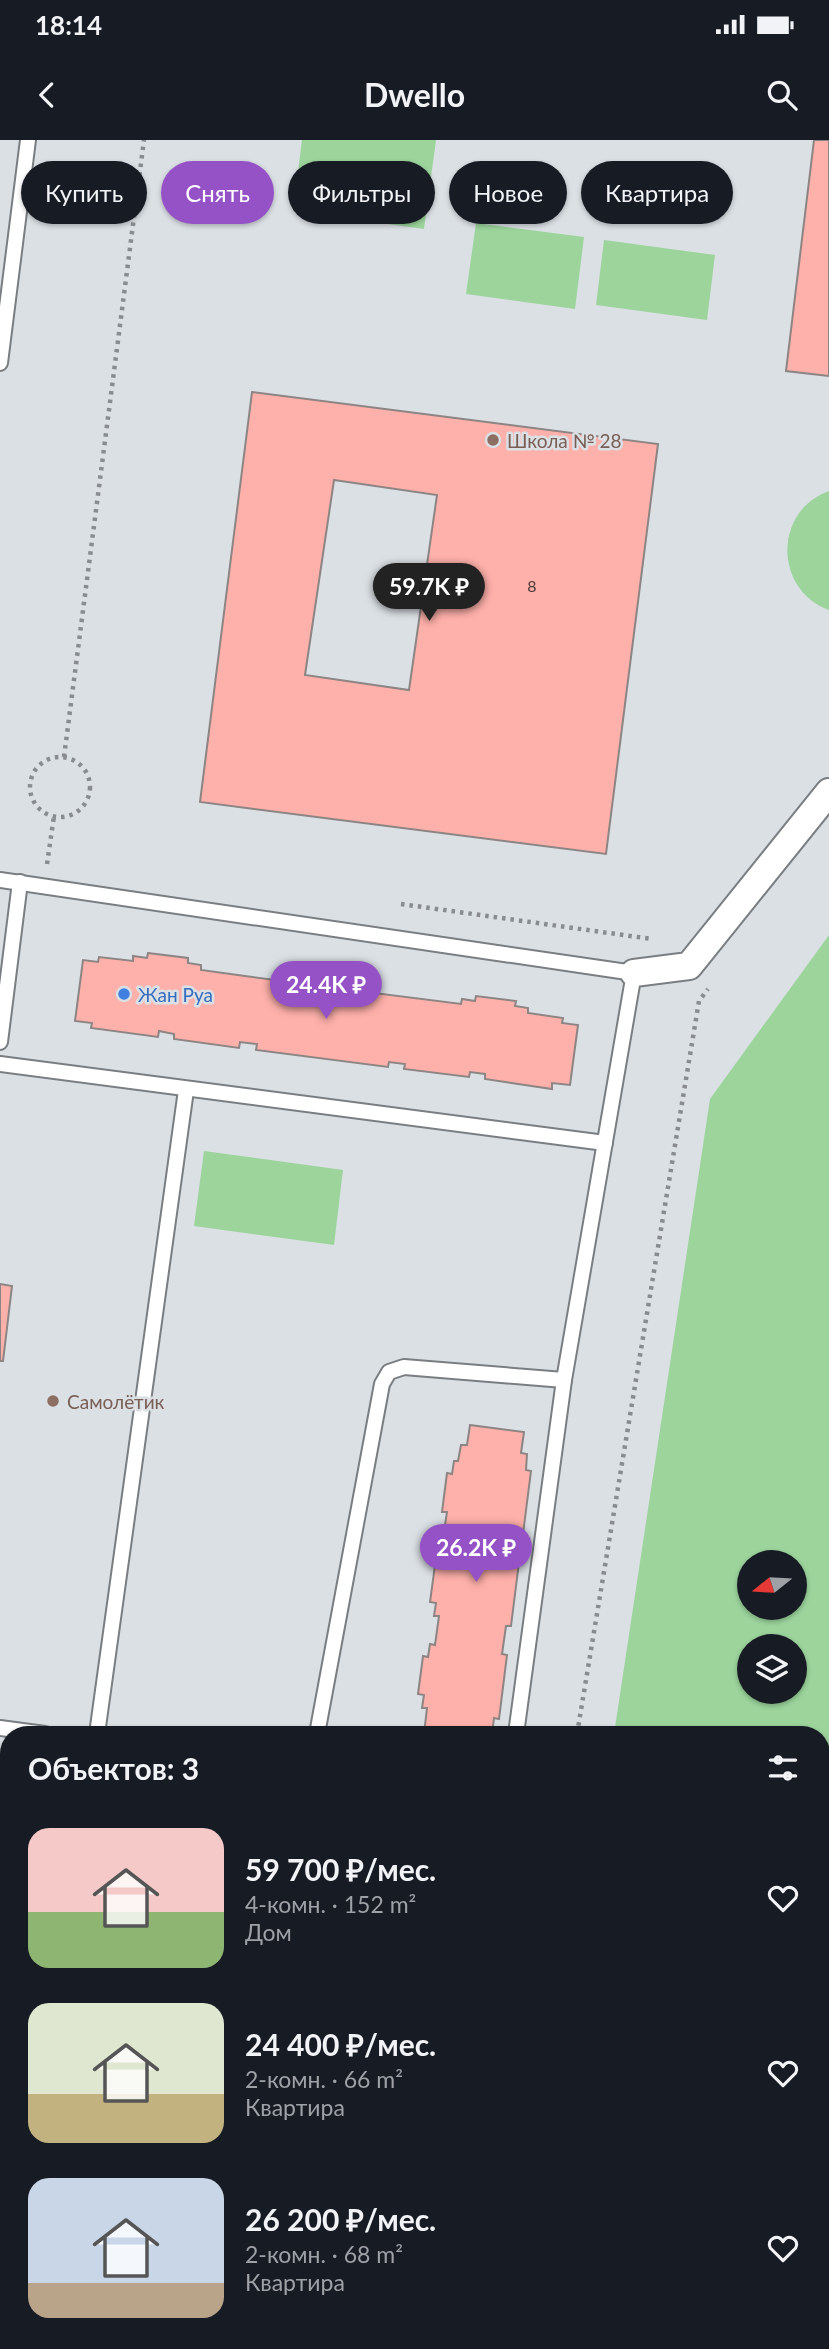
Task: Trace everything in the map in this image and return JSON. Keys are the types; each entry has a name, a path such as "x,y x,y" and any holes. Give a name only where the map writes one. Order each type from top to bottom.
{"street":[{"path":"634,973 689,966 829,792"}],"lane":[{"path":"0,363 6,257 28,140"},
{"path":"0,880 634,973 564,1380 517,1726"},
{"path":"0,1042 20,882"},
{"path":"0,1065 605,1143"},
{"path":"98,1726 186,1090"},
{"path":"318,1726 382,1384 389,1372 404,1367 564,1380"}],"path":[{"path":"64,757 144,140"},
{"path":"54,757 64,757 82,766 90,785 89,794 78,811 70,815 54,816 35,804 30,785 37,767 54,757"},
{"path":"45,886 54,816"},
{"path":"401,904 653,939"},
{"path":"578,1726 699,1001"}],"green space":[{"path":"302,140 436,140 433,161 299,161"},
{"path":"388,224 425,224 424,229"},
{"path":"476,224 584,237 575,309 466,294"},
{"path":"604,240 715,255 707,320 596,305"},
{"path":"829,491 829,610 811,600 798,586 790,569 787,550 790,532 798,515 811,501"},
{"path":"829,935 829,1726 615,1726 710,1099"},
{"path":"204,1151 343,1170 334,1245 194,1226"}],"building":[{"path":"814,140 829,140 829,376 786,371"},
{"path":"252,392 658,444 606,854 200,802","holes":["334,480 437,495 409,690 305,675"]},
{"path":"148,953 188,958 188,963 201,965 201,970 297,983 298,977 312,979 312,974 354,980 353,985 367,987 366,992 461,1004 462,999 475,1001 476,996 516,1001 515,1006 528,1008 528,1013 563,1018 562,1023 578,1025 570,1085 552,1083 552,1089 485,1079 485,1074 470,1072 469,1077 404,1069 405,1064 389,1062 388,1067 256,1050 257,1044 240,1042 239,1048 174,1039 174,1034 159,1031 158,1037 91,1028 92,1023 75,1021 83,960 98,962 99,957 133,961 133,956 147,958"},
{"path":"0,1284 12,1286 3,1361 0,1361"},
{"path":"470,1425 524,1432 521,1453 527,1454 526,1470 531,1471 523,1534 518,1534 515,1562 519,1562 511,1626 506,1626 502,1654 507,1655 499,1719 494,1718 493,1726 425,1726 427,1708 422,1708 424,1695 418,1694 423,1656 428,1657 430,1644 435,1645 439,1616 434,1616 436,1603 430,1602 435,1565 440,1565 442,1552 447,1553 451,1526 445,1525 447,1512 442,1512 447,1473 452,1474 461,1445 467,1445"}],"place":[{"name":"Школа № 28","path":"493,440"},
{"name":"Жан Руа","path":"124,994"},
{"name":"Самолётик","path":"53,1401"}]}
